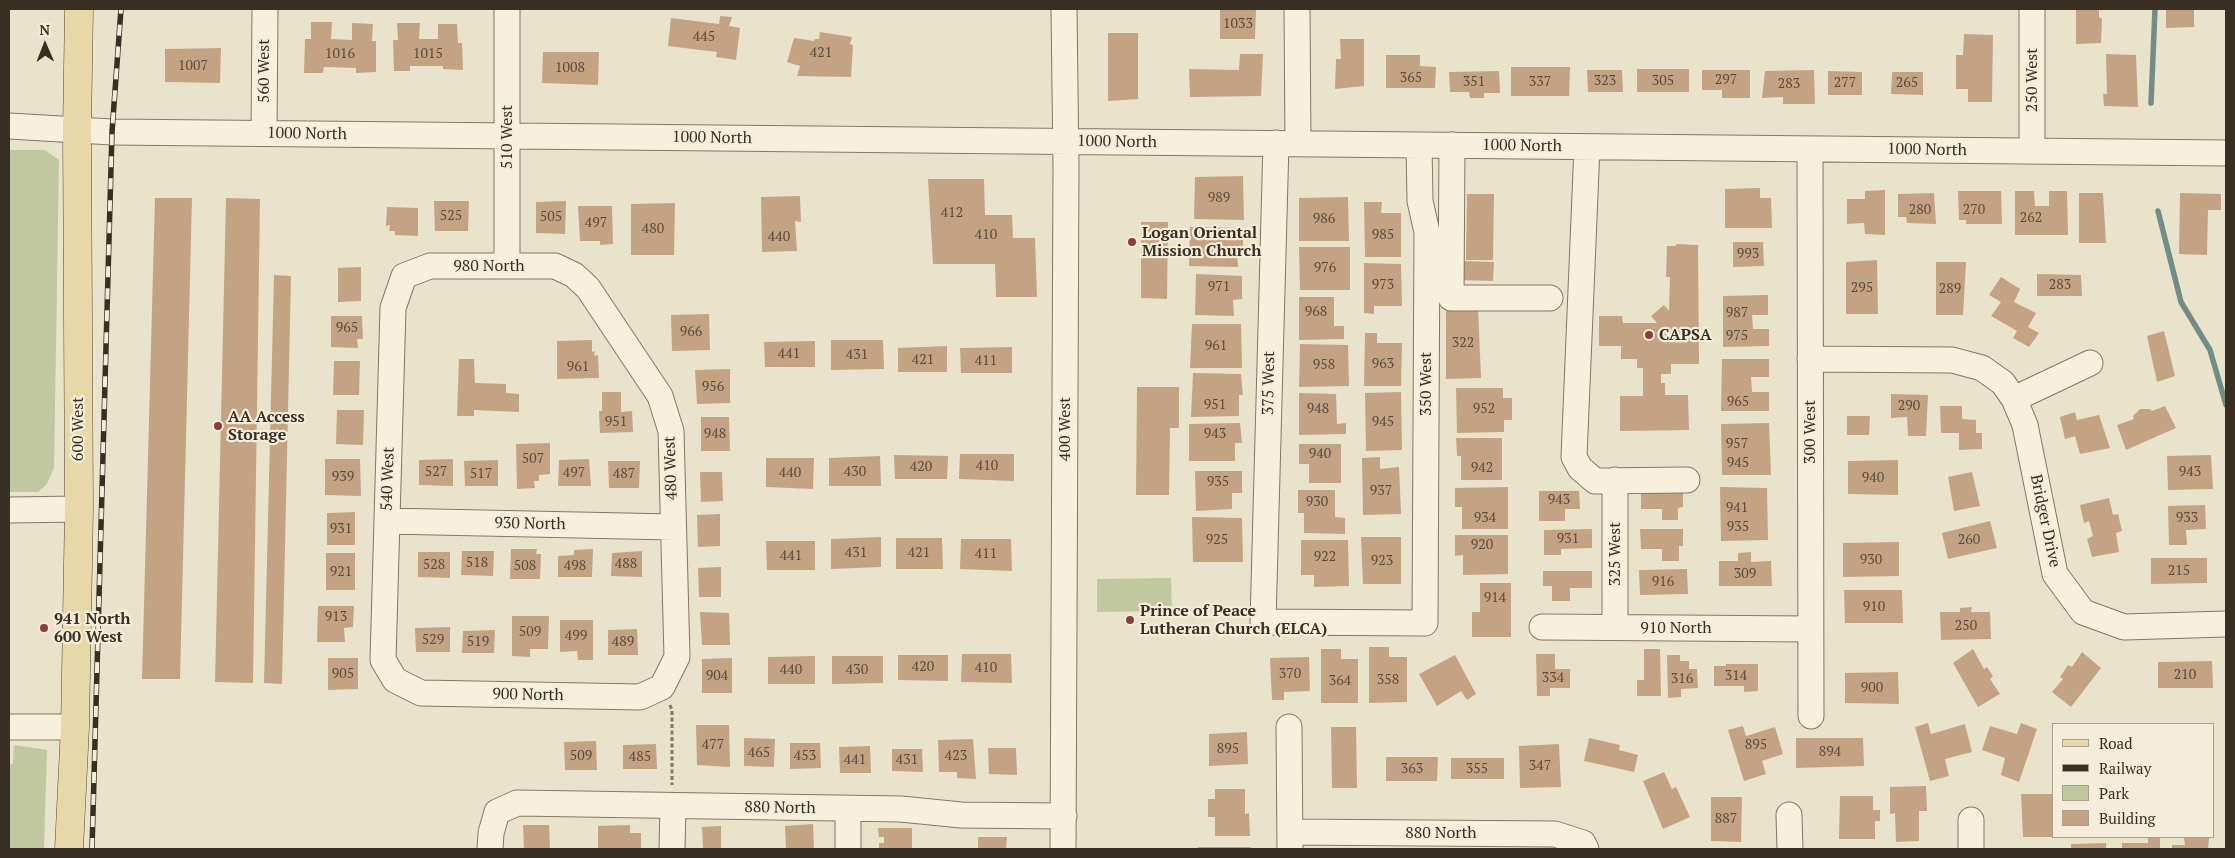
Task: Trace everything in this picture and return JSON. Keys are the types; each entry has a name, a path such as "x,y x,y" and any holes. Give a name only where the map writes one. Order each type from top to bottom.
{"main road":[{"name":"600 West","path":"69,849 75,727 79,509 78,9"}],"street":[{"name":"560 West","path":"264,133 265,9"},
{"name":"510 West","path":"507,9 507,266"},
{"name":"400 West","path":"1064,9 1066,142 1064,849"},
{"name":"375 West","path":"1297,9 1287,144 1263,622 1425,623"},
{"name":"250 West","path":"2032,9 2032,151"},
{"name":"1000 North","path":"9,126 112,132 2226,153"},
{"name":"350 West","path":"1419,145 1420,201 1427,232 1425,623"},
{"path":"1452,145 1451,298 1550,298"},
{"path":"1587,147 1574,457 1580,468 1595,481 1687,480"},
{"name":"300 West","path":"1810,149 1811,716"},
{"name":"980 North","path":"404,276 430,266 555,266 574,275"},
{"name":"480 West","path":"574,275 588,288 660,396 671,431 677,657 666,695"},
{"name":"540 West","path":"395,680 383,660 393,308 404,276"},
{"name":"Bridger Drive","path":"1810,359 1952,360 1982,368 2003,383 2014,399 2025,425 2055,574 2083,612 2124,627 2226,624"},
{"path":"2014,399 2090,363"},
{"name":"325 West","path":"1615,480 1615,627"},
{"path":"9,510 79,509"},
{"name":"930 North","path":"387,521 673,527"},
{"name":"910 North","path":"1542,627 1810,629"},
{"name":"900 North","path":"395,680 421,693 640,697 666,695"},
{"path":"9,727 75,727"},
{"path":"1290,727 1290,841"},
{"name":"880 North","path":"490,849 490,833 497,812 517,804 901,809 961,815 1064,816"},
{"path":"672,806 672,849"},
{"path":"848,809 848,849"},
{"path":"1789,815 1790,849"},
{"path":"1971,820 1971,849"},
{"name":"880 North","path":"1290,841 1555,834 1583,843 1586,849"}],"path":[{"path":"666,695 672,710 672,806"}],"green space":[{"path":"9,150 45,150 59,160 54,468 47,484 38,492 9,492"},
{"path":"1171,578 1172,611 1097,612 1097,579"},
{"path":"14,745 47,750 44,849 9,849 9,765 13,764"}],"building":[{"path":"1220,9 1256,9 1255,39 1220,39"},
{"path":"2076,9 2099,9 2099,17 2102,19 2101,43 2076,44"},
{"path":"2166,9 2194,9 2194,27 2166,28"},
{"path":"720,16 732,17 729,26 740,28 736,60 716,57 717,52 668,46 671,18 719,24"},
{"path":"311,22 332,22 331,39 352,40 352,23 373,24 372,41 376,41 376,72 356,73 356,68 324,67 323,73 304,73 305,39 311,39"},
{"path":"397,23 420,23 419,39 438,39 438,24 457,24 458,43 462,43 463,70 443,69 443,66 410,66 410,71 394,71 393,40 398,40"},
{"path":"820,32 852,37 850,44 853,45 851,77 797,76 800,66 787,62 794,38 814,41 819,39"},
{"path":"1108,33 1138,33 1138,99 1108,101"},
{"path":"1964,34 1993,35 1992,102 1968,102 1968,89 1956,89 1956,55 1963,55"},
{"path":"1340,39 1364,39 1364,86 1335,89 1336,59 1341,59"},
{"path":"221,48 220,83 165,82 165,49"},
{"path":"543,52 599,52 598,85 542,83"},
{"path":"1240,54 1263,54 1261,96 1190,97 1189,69 1239,70"},
{"path":"2106,54 2136,55 2138,107 2104,106 2103,94 2107,94"},
{"path":"1386,55 1420,55 1420,66 1436,67 1435,88 1386,88"},
{"path":"1511,67 1570,67 1569,96 1511,96"},
{"path":"1637,69 1689,69 1689,92 1637,92"},
{"path":"1587,70 1622,70 1623,92 1588,92"},
{"path":"1702,70 1750,70 1750,98 1722,98 1722,90 1702,90"},
{"path":"1814,70 1815,104 1783,104 1783,97 1762,98 1765,71"},
{"path":"1499,71 1500,93 1484,93 1484,98 1470,98 1469,92 1450,92 1449,72"},
{"path":"1828,71 1862,72 1862,95 1828,95"},
{"path":"1892,72 1923,72 1923,95 1891,94"},
{"path":"1243,176 1244,220 1194,219 1195,177"},
{"path":"928,179 984,179 985,215 1012,215 1013,238 1035,238 1037,297 996,297 995,264 933,264"},
{"path":"1760,188 1760,198 1771,198 1772,228 1725,228 1725,189"},
{"path":"1885,190 1885,235 1865,234 1864,223 1847,224 1847,199 1865,199 1865,191"},
{"path":"1958,191 2001,191 2002,224 1966,224 1966,220 1959,220"},
{"path":"2015,191 2034,191 2035,206 2049,206 2049,191 2067,191 2068,235 2015,235"},
{"path":"1934,193 1936,224 1907,223 1906,217 1898,217 1898,194"},
{"path":"2079,193 2103,193 2106,243 2079,243"},
{"path":"2180,193 2221,194 2221,210 2208,210 2207,255 2179,254"},
{"path":"1467,194 1494,194 1493,260 1466,260"},
{"path":"800,196 801,222 795,221 797,251 762,252 761,197"},
{"path":"1348,197 1349,241 1299,241 1299,198"},
{"path":"155,198 192,198 180,679 142,679"},
{"path":"226,198 260,199 253,683 215,682"},
{"path":"434,201 469,201 468,231 435,231"},
{"path":"566,201 565,234 536,233 536,202"},
{"path":"1364,202 1382,202 1381,213 1401,213 1401,257 1365,257"},
{"path":"675,203 674,255 631,255 631,204"},
{"path":"578,206 612,206 613,244 600,245 600,241 580,241"},
{"path":"387,207 418,208 418,236 395,235 395,231 389,231 390,225 386,226"},
{"path":"1141,222 1168,222 1167,299 1141,298"},
{"path":"1190,227 1243,228 1243,251 1237,252 1238,267 1189,266"},
{"path":"1733,242 1763,242 1764,266 1733,267"},
{"name":"CAPSA","path":"1676,244 1698,245 1699,364 1671,364 1671,374 1661,374 1661,383 1665,383 1665,395 1688,395 1689,430 1620,431 1620,396 1643,396 1643,368 1637,368 1637,359 1621,359 1621,346 1599,346 1599,316 1622,316 1623,323 1657,323 1651,316 1664,305 1669,311 1670,277 1666,277 1667,246 1676,246"},
{"path":"1299,247 1350,247 1350,290 1300,290"},
{"path":"1877,260 1878,314 1846,314 1846,262"},
{"path":"1459,261 1494,262 1493,281 1459,280"},
{"path":"1936,262 1966,262 1963,315 1936,315"},
{"path":"1364,263 1401,264 1402,306 1374,306 1374,314 1364,313"},
{"path":"361,267 361,301 338,302 338,268"},
{"path":"1196,274 1242,276 1242,299 1233,300 1234,316 1195,315"},
{"path":"2037,274 2081,275 2082,296 2037,296"},
{"path":"274,275 291,276 282,684 264,683"},
{"path":"2001,277 2020,289 2014,302 2036,313 2028,327 2039,333 2029,347 2013,338 2017,331 1991,316 2001,302 1989,295"},
{"path":"1768,295 1768,315 1752,315 1753,329 1769,329 1769,346 1723,347 1723,296"},
{"path":"1299,297 1334,297 1334,326 1344,326 1344,339 1299,340"},
{"path":"1446,308 1478,308 1481,378 1446,379"},
{"path":"709,314 710,350 672,351 671,315"},
{"path":"331,316 362,316 363,339 357,339 358,348 331,347"},
{"path":"1192,324 1241,324 1242,368 1190,368"},
{"path":"2164,331 2175,376 2157,382 2147,336"},
{"path":"1365,333 1377,333 1377,343 1402,343 1401,386 1364,386"},
{"path":"592,340 592,352 595,351 594,356 598,355 599,378 557,379 557,341"},
{"path":"831,340 883,340 884,369 831,370"},
{"path":"815,341 815,367 765,367 764,342"},
{"path":"1300,344 1348,345 1349,386 1299,387"},
{"path":"947,346 947,372 898,372 898,348"},
{"path":"1012,347 1012,373 961,373 960,348"},
{"path":"459,359 474,359 475,383 506,384 506,393 519,394 519,412 474,410 474,416 457,416"},
{"path":"1722,359 1769,359 1769,377 1751,377 1752,392 1769,392 1769,411 1721,411"},
{"path":"334,361 360,361 359,395 333,395"},
{"path":"730,369 730,403 697,404 695,370"},
{"path":"1193,373 1241,374 1243,395 1239,395 1239,416 1191,417"},
{"path":"1137,387 1179,387 1179,428 1170,428 1169,495 1136,495"},
{"path":"1456,388 1503,388 1503,398 1512,398 1512,420 1504,420 1504,432 1457,433"},
{"path":"602,392 621,392 621,412 632,411 633,432 600,433 599,411 602,411"},
{"path":"1401,392 1402,450 1366,451 1365,393"},
{"path":"1299,393 1336,394 1337,424 1346,423 1346,434 1299,435"},
{"path":"1891,394 1928,395 1926,436 1908,436 1907,417 1891,418"},
{"path":"1940,406 1962,406 1962,419 1976,420 1976,433 1982,433 1982,449 1959,450 1959,433 1941,433"},
{"path":"2165,406 2176,428 2126,450 2117,425 2134,419 2133,416 2140,409 2150,409 2152,411"},
{"path":"337,410 364,410 363,445 336,444"},
{"path":"2075,412 2077,420 2099,415 2110,448 2080,454 2075,436 2065,439 2060,417"},
{"path":"1847,416 1870,416 1869,435 1847,435"},
{"path":"701,417 729,417 730,451 701,451"},
{"path":"1240,423 1242,443 1235,443 1235,461 1189,461 1189,424"},
{"path":"1769,423 1771,475 1722,475 1721,424"},
{"path":"1456,438 1502,438 1502,480 1461,480 1461,456 1457,456"},
{"path":"550,443 550,474 539,475 539,481 534,481 535,488 517,489 516,444"},
{"path":"1299,444 1341,444 1341,483 1309,483 1309,464 1299,464"},
{"path":"960,454 1014,454 1014,481 959,479"},
{"path":"894,455 948,456 947,479 895,479"},
{"path":"2211,455 2213,489 2168,490 2167,456"},
{"path":"880,456 881,486 829,486 829,458"},
{"path":"1380,457 1380,469 1399,467 1401,514 1363,515 1362,458"},
{"path":"766,458 814,458 813,489 766,487"},
{"path":"325,459 360,459 361,496 325,495"},
{"path":"453,459 453,486 419,485 419,460"},
{"path":"589,459 591,486 558,486 559,460"},
{"path":"498,460 498,486 465,486 464,461"},
{"path":"1898,460 1898,495 1848,494 1848,461"},
{"path":"608,461 640,461 639,488 609,488"},
{"path":"1195,471 1242,471 1242,493 1232,493 1232,509 1196,511"},
{"path":"700,472 722,472 723,501 701,502"},
{"path":"1972,472 1980,506 1954,511 1948,477"},
{"path":"1508,487 1508,529 1462,529 1462,507 1455,507 1455,488"},
{"path":"1720,487 1767,488 1768,540 1721,541"},
{"path":"1298,490 1335,490 1335,517 1345,518 1345,534 1304,533 1304,513 1298,513"},
{"path":"1539,491 1579,491 1580,509 1565,509 1565,521 1539,521"},
{"path":"1641,491 1683,491 1683,507 1678,508 1678,520 1662,520 1662,509 1641,509"},
{"path":"2109,498 2113,515 2118,514 2122,531 2116,533 2119,552 2092,557 2087,539 2093,536 2089,521 2084,523 2080,505"},
{"path":"2205,505 2206,529 2186,530 2187,545 2169,545 2168,506"},
{"path":"355,512 355,545 327,545 327,513"},
{"path":"720,514 720,546 698,547 697,515"},
{"path":"1192,517 1242,518 1243,562 1193,562"},
{"path":"1990,521 1997,548 1948,559 1942,533"},
{"path":"1592,529 1592,548 1561,549 1561,555 1544,555 1544,530"},
{"path":"1640,529 1683,529 1683,546 1679,546 1679,561 1662,561 1662,549 1641,549"},
{"path":"1455,535 1508,535 1508,574 1463,575 1463,555 1455,556"},
{"path":"881,537 881,567 831,569 831,539"},
{"path":"1361,537 1401,537 1401,584 1363,584"},
{"path":"896,538 942,538 943,569 896,569"},
{"path":"961,539 1011,539 1012,571 960,569"},
{"path":"1301,540 1348,540 1349,586 1314,587 1314,575 1301,575"},
{"path":"766,541 815,541 815,570 767,570"},
{"path":"1899,542 1899,576 1843,577 1843,543"},
{"path":"511,549 537,549 536,554 541,554 540,579 510,579"},
{"path":"593,549 592,577 558,577 558,556 574,555 574,550"},
{"path":"462,551 494,551 493,576 461,575"},
{"path":"642,551 642,577 611,576 612,553"},
{"path":"418,552 450,552 450,578 418,577"},
{"path":"1751,552 1751,562 1771,561 1772,586 1719,586 1719,561 1738,561 1738,553"},
{"path":"326,553 355,553 355,590 326,590"},
{"path":"2151,558 2207,558 2207,583 2151,584"},
{"path":"721,567 721,597 699,597 698,568"},
{"path":"1687,569 1688,594 1640,595 1639,570"},
{"path":"1543,571 1592,571 1592,588 1570,588 1570,601 1552,601 1552,586 1543,586"},
{"path":"1480,583 1511,583 1511,637 1472,637 1472,612 1480,612"},
{"path":"1844,590 1902,590 1903,623 1845,623"},
{"path":"318,606 354,606 353,627 344,628 345,642 317,642"},
{"path":"1972,607 1971,612 1990,612 1991,639 1941,640 1940,612 1960,612 1960,608"},
{"path":"700,612 729,613 730,645 702,645"},
{"path":"512,616 549,616 548,649 530,649 530,657 512,656"},
{"path":"560,620 593,620 593,660 578,660 577,651 560,652"},
{"path":"450,627 450,652 416,652 415,628"},
{"path":"637,629 638,655 608,655 608,630"},
{"path":"495,630 494,653 462,653 463,631"},
{"path":"1369,647 1389,647 1389,657 1407,657 1407,702 1369,703"},
{"path":"1321,649 1341,649 1341,659 1358,659 1358,703 1321,703"},
{"path":"1644,649 1660,649 1661,696 1637,696 1637,680 1644,680"},
{"path":"1973,649 1984,669 1987,667 1993,676 1990,679 2000,694 1978,707 1953,663"},
{"path":"2082,652 2101,668 2071,707 2052,692 2063,679 2060,677 2068,665 2072,667"},
{"path":"962,654 1011,654 1012,683 961,682"},
{"path":"1536,654 1555,654 1555,669 1570,669 1570,688 1550,688 1550,696 1537,696"},
{"path":"898,655 948,655 948,681 898,680"},
{"path":"1455,655 1476,694 1467,700 1461,691 1437,706 1419,674"},
{"path":"1667,655 1680,655 1680,661 1689,661 1689,669 1697,669 1698,688 1681,689 1681,697 1668,698"},
{"path":"815,656 815,684 768,684 768,657"},
{"path":"832,656 883,656 883,683 832,684"},
{"path":"1309,657 1310,691 1284,692 1284,700 1272,700 1270,658"},
{"path":"328,658 358,658 358,689 328,690"},
{"path":"732,658 732,693 702,693 702,659"},
{"path":"2212,661 2213,688 2158,688 2158,662"},
{"path":"1726,664 1758,664 1758,691 1744,692 1744,686 1714,686 1714,666 1726,666"},
{"path":"1898,672 1899,704 1845,703 1845,673"},
{"path":"1928,723 1931,734 1965,724 1972,752 1945,759 1949,776 1930,781 1915,727"},
{"path":"2021,723 2037,729 2019,782 2001,775 2005,758 1982,750 1990,726 2017,734"},
{"path":"696,725 729,725 730,767 697,765"},
{"path":"1743,726 1746,736 1775,727 1783,754 1762,761 1766,774 1744,781 1728,730"},
{"path":"1331,727 1356,727 1357,788 1332,788"},
{"path":"1247,732 1248,764 1209,766 1209,734"},
{"path":"744,738 775,739 774,767 744,766"},
{"path":"1589,738 1620,745 1619,750 1638,755 1634,772 1584,761"},
{"path":"1796,738 1863,738 1864,766 1796,768"},
{"path":"973,739 976,779 957,778 957,772 939,772 938,740"},
{"path":"596,741 597,770 565,770 564,742"},
{"path":"790,743 820,743 821,768 790,769"},
{"path":"656,744 657,769 623,769 623,745"},
{"path":"1559,744 1561,787 1520,788 1519,746"},
{"path":"870,746 871,773 840,773 839,747"},
{"path":"988,748 1016,748 1017,775 989,774"},
{"path":"892,749 922,749 923,772 892,771"},
{"path":"1386,757 1438,757 1437,781 1386,781"},
{"path":"1451,758 1504,758 1504,779 1451,779"},
{"path":"1664,772 1672,789 1676,787 1690,817 1663,829 1643,781"},
{"path":"1926,786 1927,811 1919,811 1919,841 1896,842 1895,813 1890,814 1890,787"},
{"path":"1215,789 1245,789 1245,814 1249,813 1250,836 1215,836 1215,817 1208,817 1208,799 1215,799"},
{"path":"2021,794 2052,794 2052,837 2023,837"},
{"path":"1840,796 1873,796 1873,810 1880,810 1880,821 1875,821 1875,839 1839,839"},
{"path":"1711,797 1742,797 1741,842 1711,841"},
{"path":"813,824 814,849 786,849 785,826"},
{"path":"523,825 549,825 550,849 524,849"},
{"path":"630,825 630,833 641,833 641,849 598,849 598,826"},
{"path":"721,826 721,849 703,849 702,827"},
{"path":"878,828 912,828 912,849 879,849 879,843 884,843 884,837 879,837"},
{"path":"978,837 1007,837 1006,849 978,849"},
{"path":"2148,838 2160,838 2160,849 2122,849 2122,843 2148,843"},
{"path":"2184,838 2209,838 2208,849 2172,849 2172,845 2185,845"},
{"path":"2106,843 2106,849 2071,849 2071,844"},
{"path":"1198,847 1251,847 1251,849 1198,849"}],"waterway":[{"path":"2151,103 2155,9"},
{"path":"2158,211 2181,302 2210,350 2226,405"}],"railway":[{"path":"92,849 112,132 121,9"}],"place":[{"name":"Logan Oriental Mission Church","path":"1132,242"},
{"name":"CAPSA","path":"1649,335"},
{"name":"AA Access Storage","path":"218,426"},
{"name":"Prince of Peace Lutheran Church (ELCA)","path":"1130,620"},
{"name":"941 North 600 West","path":"44,628"}]}
